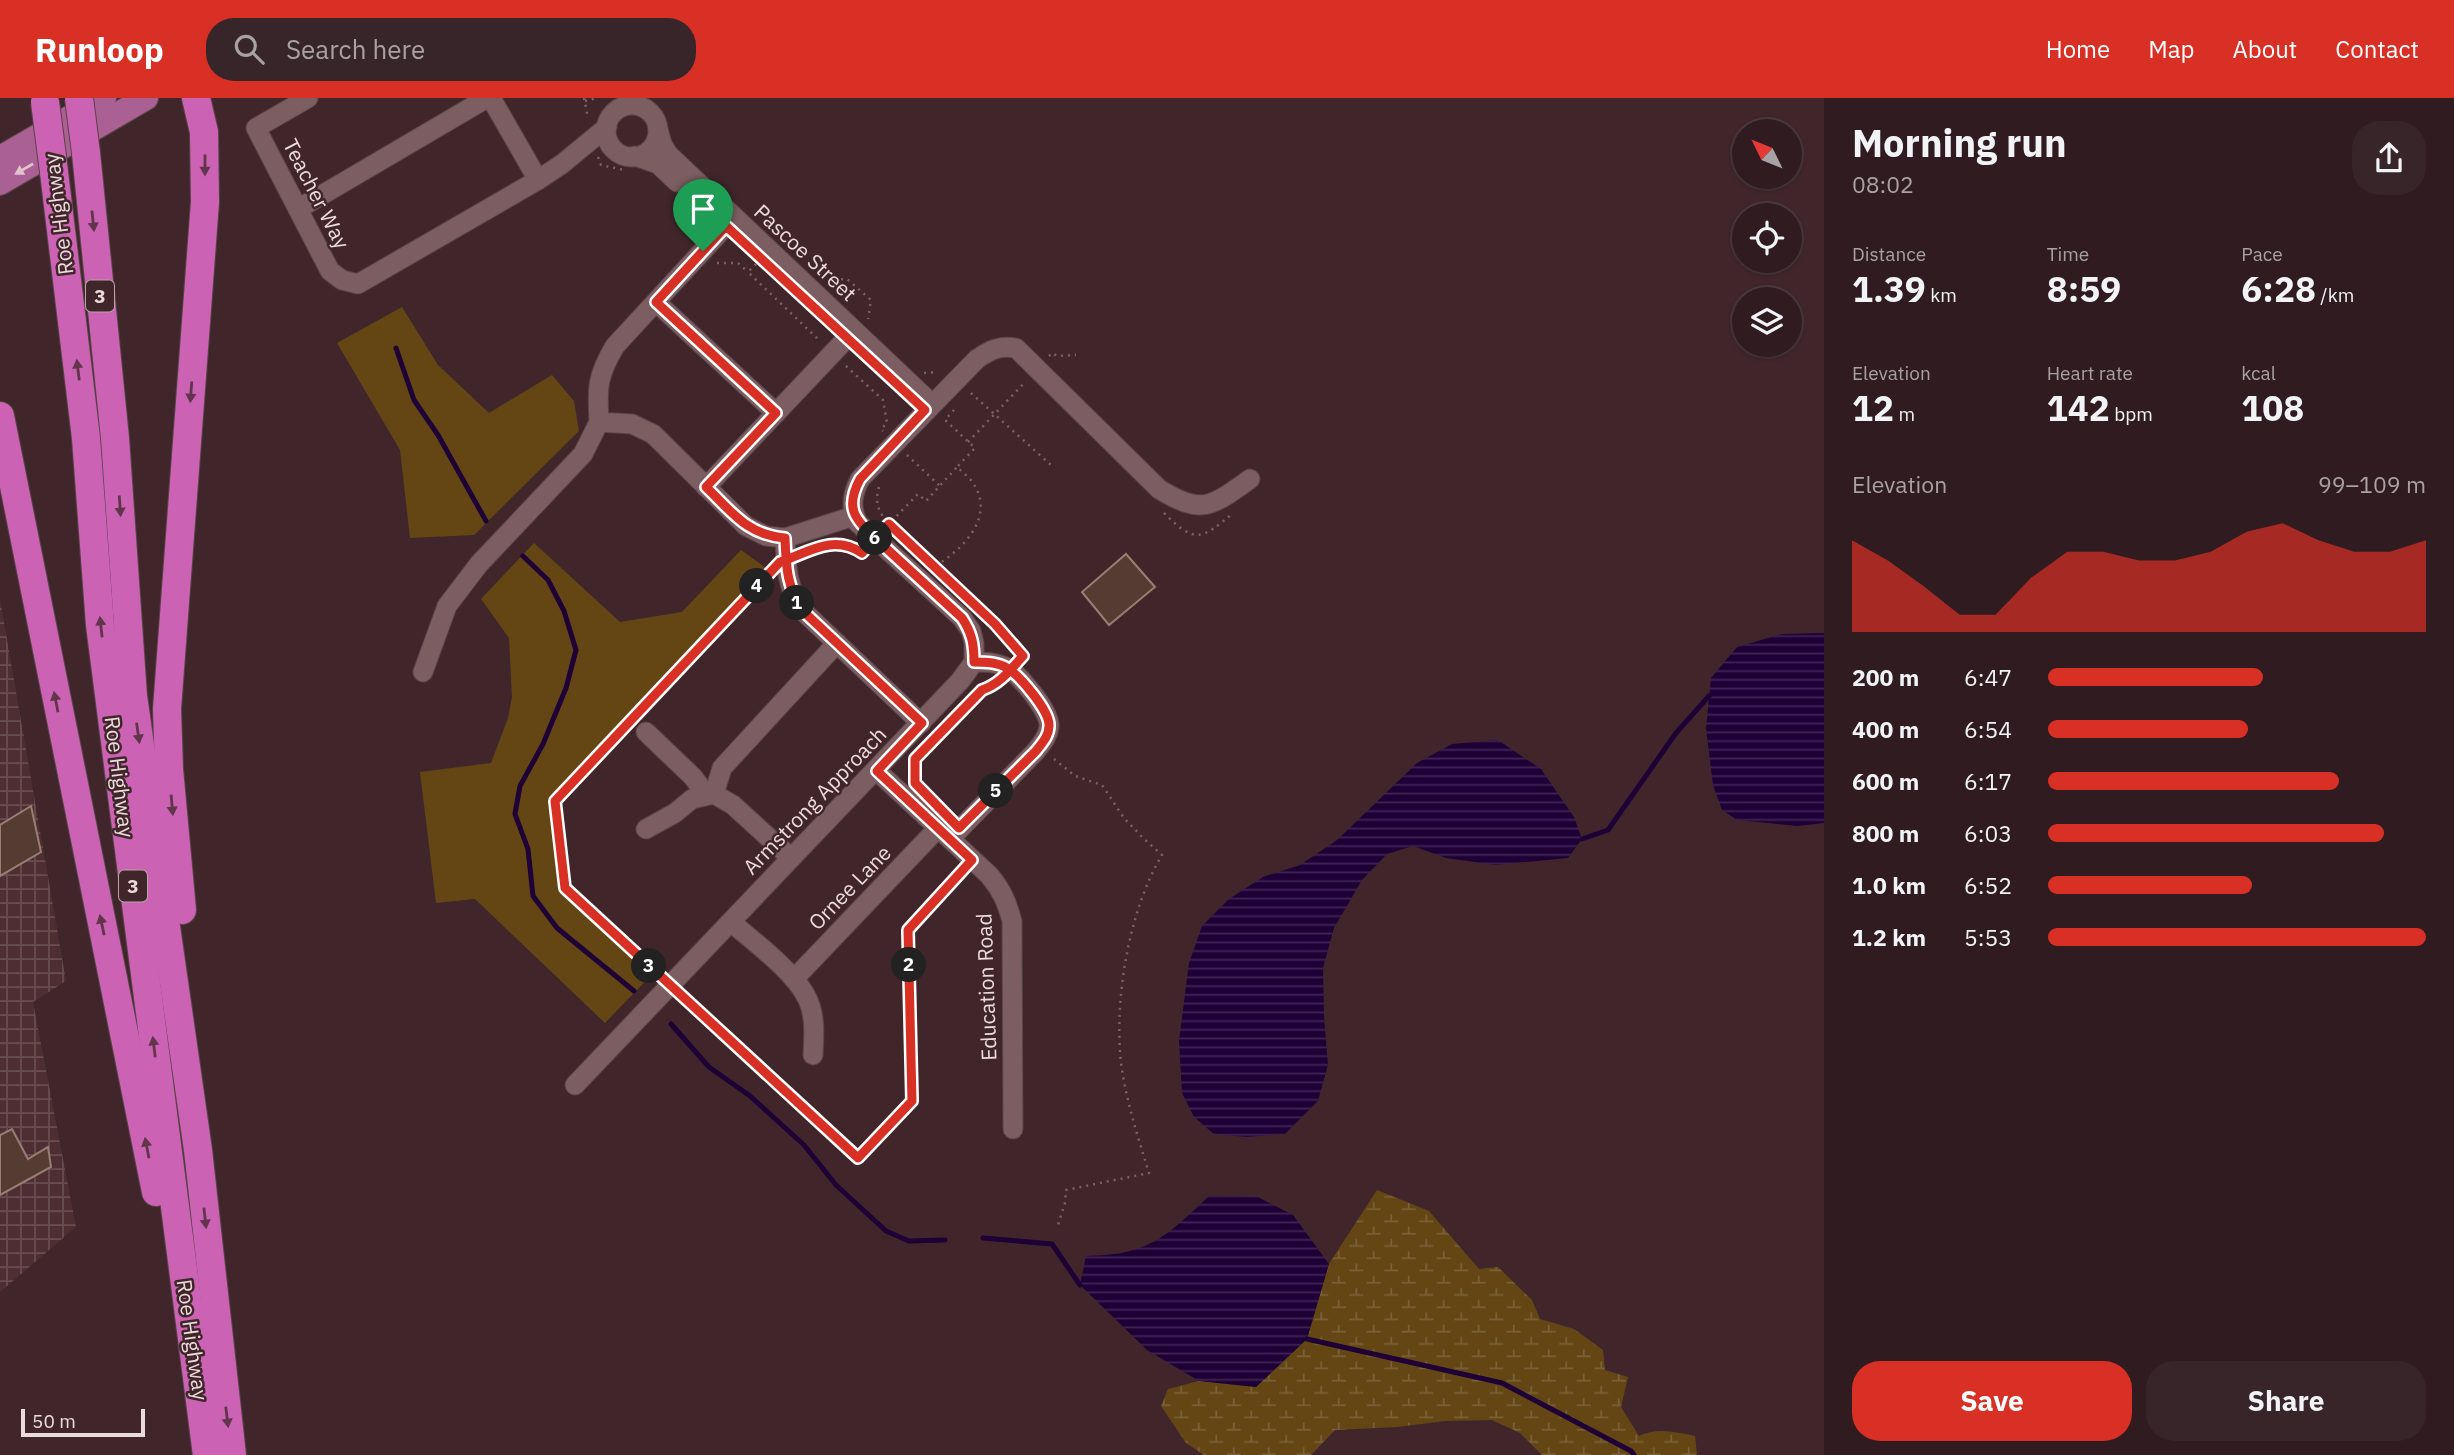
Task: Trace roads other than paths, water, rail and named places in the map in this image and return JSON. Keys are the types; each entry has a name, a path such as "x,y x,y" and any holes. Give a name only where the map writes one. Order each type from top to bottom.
{"highway":[{"name":"Roe Highway","path":"79,98 115,438 133,696 198,1150 232,1455"},
{"path":"196,98 204,132 205,202 167,709 169,769 191,1013 198,1150"},
{"path":"204,132 214,98"},
{"name":"Roe Highway","path":"45,100 86,438 100,625 207,1455"},
{"path":"0,416 153,1181 191,1334"}],"main road":[{"path":"0,158 104,98"},
{"path":"0,183 146,98"}],"street":[{"name":"Teacher Way","path":"308,98 256,128 330,271 342,280 358,284 538,180 562,164 626,106"},
{"path":"298,209 489,98 538,180"},
{"path":"562,164 608,157 609,142 626,106"},
{"name":"Pascoe Street","path":"626,106 651,113 668,154 730,222 847,338 928,407"},
{"path":"629,163 653,146 658,129"},
{"name":"Pascoe Street","path":"608,157 622,154 629,163 658,164 730,222 928,407"},
{"path":"423,672 447,606 479,565 583,454 598,422 597,388 603,366 615,345 730,222"},
{"path":"656,302 776,413"},
{"path":"706,487 847,338"},
{"path":"974,662 971,631 962,618 917,577 882,531 859,523 854,516 854,491 860,479 977,359 993,349 1005,346 1016,348 1159,489 1179,501 1200,505 1217,502 1250,479"},
{"path":"598,422 632,424 653,434 746,526 766,537 785,538 854,516"},
{"path":"785,538 786,570 793,597 804,612 922,723"},
{"path":"646,829 707,795 722,768 837,643"},
{"name":"Ornee Lane","path":"794,979 944,833 1036,751 1046,738 1050,725 1046,713 1010,670 988,662 974,662"},
{"name":"Armstrong Approach","path":"575,1085 877,771 960,681 974,662"},
{"path":"646,732 693,777 707,795 733,805 791,858"},
{"name":"Education Road","path":"877,771 972,860 1003,893 1012,921 1013,1129"},
{"path":"732,922 794,979 807,997 814,1024 813,1055"}],"waterway":[{"path":"396,348 414,400 438,435 486,521"},
{"path":"523,556 548,580 564,611 576,650 566,688 543,744 520,786 515,814 528,849 533,896 557,928 634,991"},
{"path":"1582,839 1608,830 1676,733 1709,696"},
{"path":"671,1024 709,1067 750,1096 804,1145 836,1185 886,1231 909,1241 945,1240"},
{"path":"983,1238 1052,1244 1080,1285"},
{"path":"1307,1339 1502,1383 1634,1455"}]}
